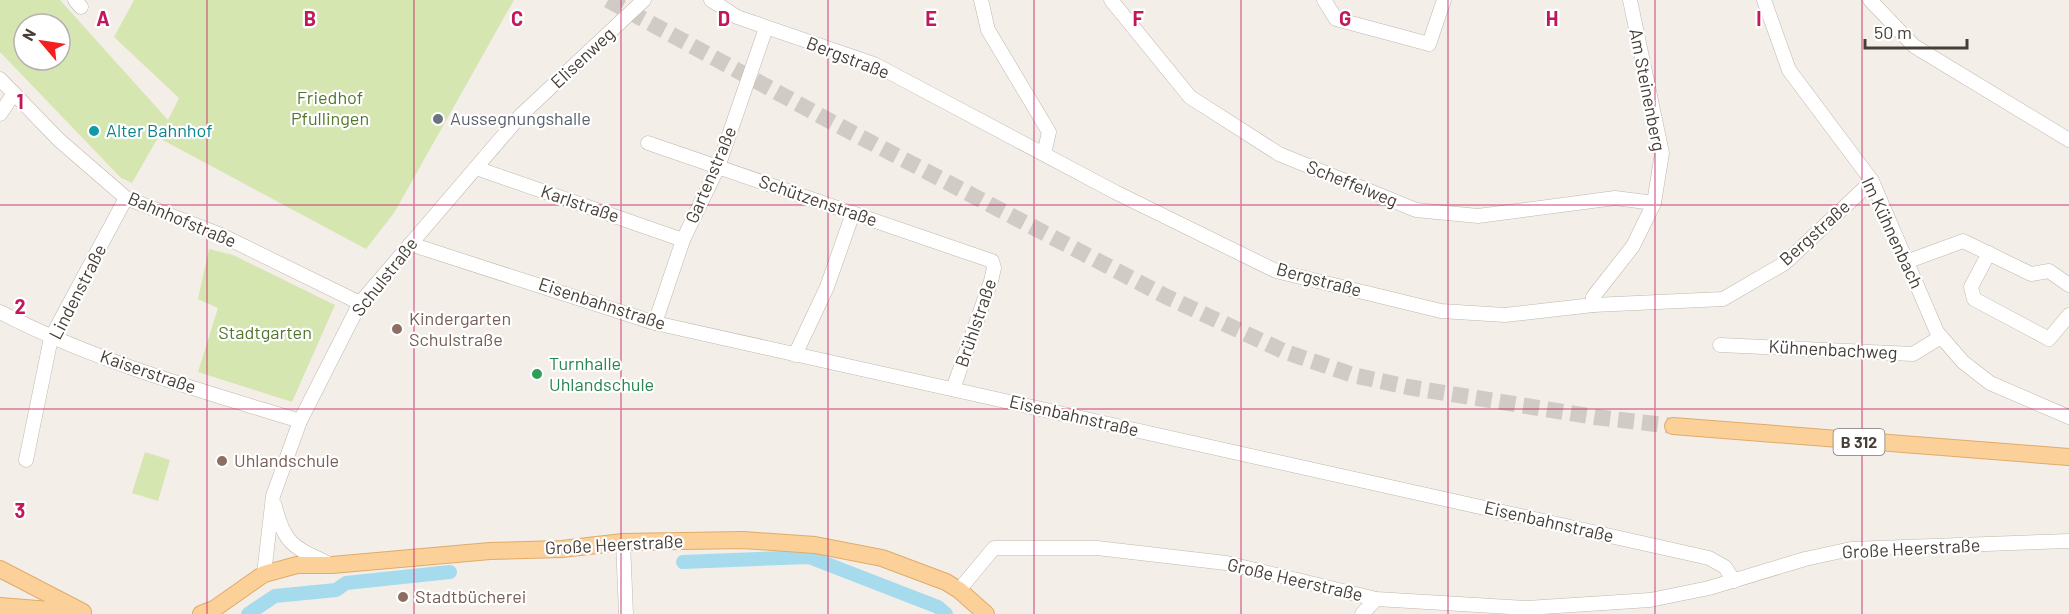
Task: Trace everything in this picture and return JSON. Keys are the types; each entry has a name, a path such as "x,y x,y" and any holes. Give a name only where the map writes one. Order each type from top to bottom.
{"main road":[{"name":"B 312","path":"1673,426 2069,457"},
{"name":"Große Heerstraße","path":"201,614 214,609 264,574 297,565 332,565 623,542 743,540 815,545 882,558 946,582 959,590 986,614"},
{"path":"0,569 87,613"},
{"path":"0,606 87,613"}],"street":[{"name":"Elisenweg","path":"521,115 644,0"},
{"path":"981,0 988,30 1049,132 1044,154"},
{"name":"Scheffelweg","path":"1111,0 1190,97 1279,154 1416,210 1478,216 1615,198 1654,202"},
{"path":"1324,0 1336,19 1429,44 1444,0"},
{"name":"Am Steinenberg","path":"1593,305 1593,297 1633,246 1654,202 1662,153 1630,0"},
{"name":"Im Kühnenbach","path":"1764,0 1789,70 1872,181 1941,337 1964,362 1990,383 2069,417"},
{"path":"1870,0 1914,46 2069,140"},
{"name":"Bergstraße","path":"716,1 737,17 874,64 1044,154 1276,271 1441,310 1505,315 1593,305 1723,298 1785,263 1872,181"},
{"name":"Gartenstraße","path":"655,323 683,240 718,166 766,28"},
{"name":"Bahnhofstraße","path":"0,79 59,140 126,198 221,235 360,303"},
{"path":"0,114 14,93"},
{"name":"Schulstraße","path":"264,574 273,496 300,421 360,303 521,115"},
{"name":"Schützenstraße","path":"648,143 988,259"},
{"name":"Karlstraße","path":"476,168 683,240"},
{"name":"Lindenstraße","path":"26,460 51,338 126,198"},
{"path":"795,355 827,287 853,213"},
{"path":"1906,262 1963,241 2031,274 2049,271 2069,285"},
{"name":"Eisenbahnstraße","path":"410,244 655,323 1709,558 1725,567 1734,581"},
{"path":"1989,253 1971,287 1974,299 2049,339 2069,315"},
{"name":"Brühlstraße","path":"953,389 994,272 993,265 988,259"},
{"name":"Kaiserstraße","path":"0,312 51,338 202,391 300,421"},
{"name":"Kühnenbachweg","path":"1720,345 1913,354 1941,337"},
{"path":"273,496 280,531 298,550 332,565"},
{"name":"Große Heerstraße","path":"959,590 994,548 1097,548 1226,563 1376,599 1399,607 1652,607 1805,559 1851,549 2069,541"},
{"path":"623,542 626,614"},
{"path":"1362,614 1376,599"}],"green space":[{"name":"Friedhof Pfullingen","path":"0,0 60,0 71,12 12,12 12,64 0,52"},
{"name":"Friedhof Pfullingen","path":"134,0 514,0 394,213 366,249 159,138 160,134 132,183 121,178 19,72 72,72 72,13 168,120 179,98 114,37"},
{"name":"Stadtgarten","path":"209,249 233,255 335,305 292,402 198,372 218,308 198,299"},
{"path":"145,452 170,460 158,501 132,493"}],"waterway":[{"path":"683,562 809,557 938,607 946,614"},
{"path":"248,614 275,596 336,590 346,583 450,572"}],"tunnel":[{"path":"608,0 828,120 1165,296 1283,351 1353,375 1408,387 1595,417 1673,426"}],"place":[{"name":"Aussegnungshalle","path":"438,119"},
{"name":"Alter Bahnhof","path":"94,131"},
{"name":"Kindergarten Schulstraße","path":"397,329"},
{"name":"Turnhalle Uhlandschule","path":"537,374"},
{"name":"Uhlandschule","path":"222,461"},
{"name":"Stadtbücherei","path":"403,597"}]}
